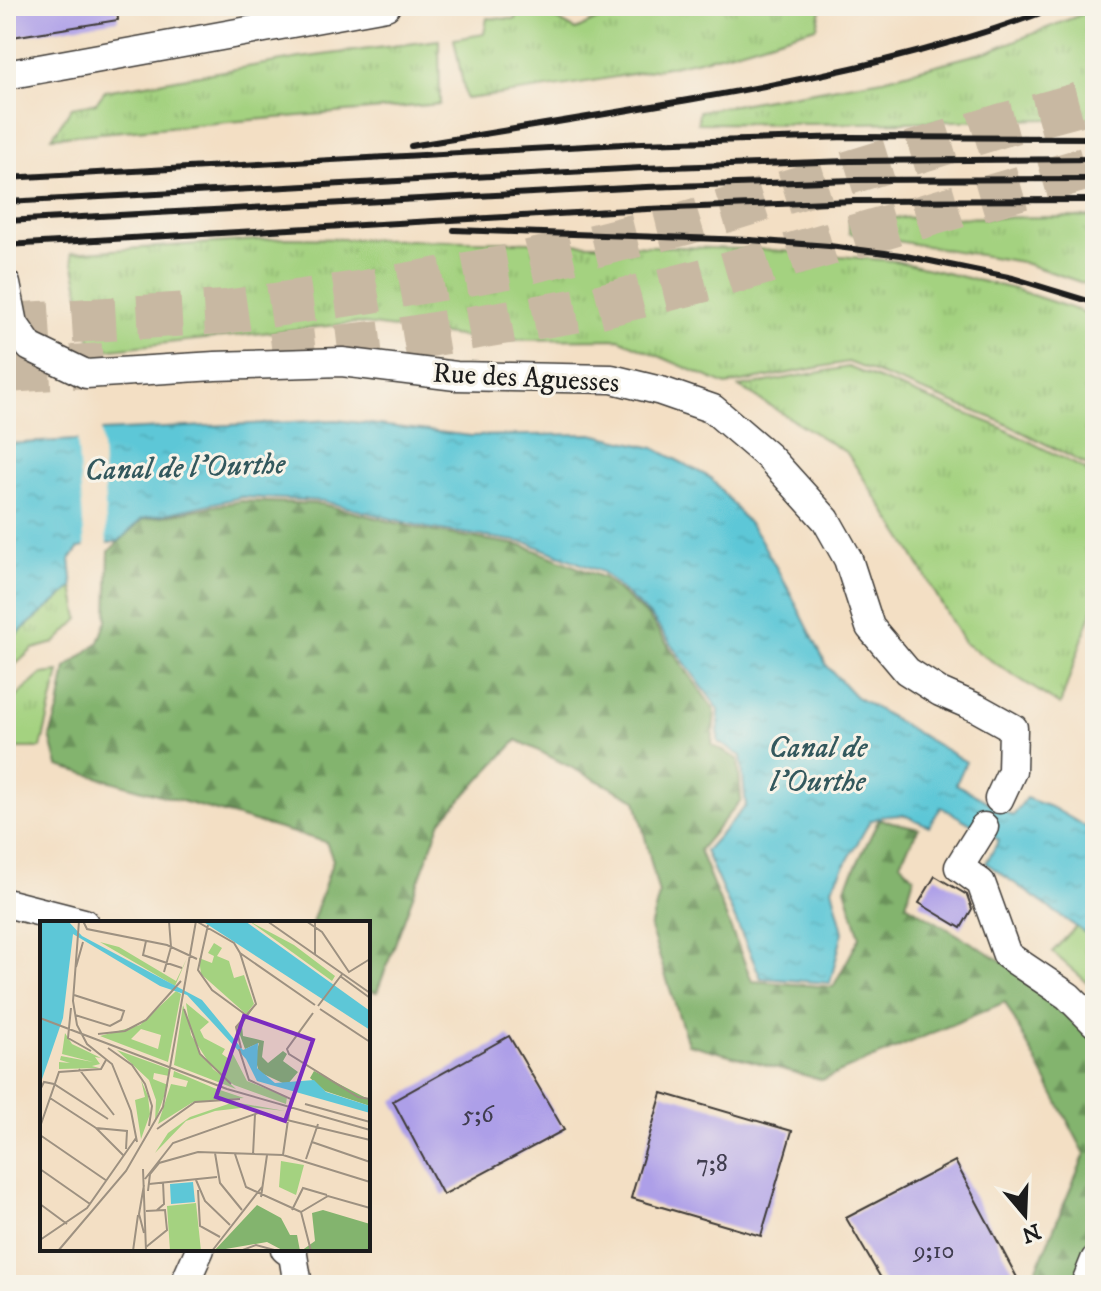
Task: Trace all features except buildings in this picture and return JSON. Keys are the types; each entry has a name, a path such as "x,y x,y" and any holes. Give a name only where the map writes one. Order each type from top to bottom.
{"street":[{"path":"6,75 386,6"},
{"name":"Rue des Aguesses","path":"6,284 14,324 30,347 86,374 342,362 456,376 612,379 661,391 713,409 769,457 826,520 848,559 870,627 907,671 940,692 1013,728 1012,771 999,799"},
{"path":"984,827 959,867 981,883 1007,955 1068,996 1095,1023"},
{"path":"6,903 76,921"},
{"path":"190,1285 188,1276 199,1251"},
{"path":"288,1251 293,1255 298,1285"},
{"path":"1085,1285 1095,1260"}],"green space":[{"path":"519,6 532,6 576,30 625,6 822,6 817,27 728,53 598,80 466,99 454,39 484,34 487,18 515,19"},
{"path":"1095,9 1095,118 811,124 698,123 699,111 883,79 989,51"},
{"path":"439,40 440,104 52,137 72,107 96,103 105,91 300,58"},
{"path":"1095,217 1095,287 1021,262 849,233 849,218"},
{"path":"286,238 771,250 895,261 1014,289 1095,316 1095,469 1000,421 848,362 726,385 619,339 490,340 355,323 93,351 71,253"},
{"path":"848,367 998,426 1095,474 1095,608 1060,705 964,643 911,551 847,453 739,387"},
{"path":"241,501 321,504 424,530 525,546 604,578 649,618 715,711 712,745 738,759 741,800 699,850 752,981 833,987 860,937 845,888 879,819 919,828 900,862 914,877 906,904 1002,961 1063,1004 1095,1039 1095,1227 1072,1285 1030,1285 1085,1154 1005,1002 822,1080 688,1044 650,928 659,895 636,800 517,740 441,821 377,992 370,990 370,921 313,921 333,860 326,842 58,766 50,736 66,668 99,642 107,620 109,551 142,520"},
{"path":"73,587 79,619 55,643 33,649 6,673 6,643"},
{"path":"59,672 41,748 6,748 6,710 42,674"},
{"path":"1078,925 1095,938 1095,989 1052,952"}],"water":[{"name":"Canal de l'Ourthe","path":"336,420 471,436 592,434 654,448 711,478 758,535 827,666 855,696 966,762 956,784 1013,816 1026,798 1053,808 1095,832 1095,940 986,863 999,840 941,807 929,826 904,815 883,816 870,821 832,888 843,932 830,983 761,978 705,851 746,806 741,756 718,742 719,710 652,618 602,572 528,543 427,528 323,501 242,497 142,519 119,541 79,548 70,559 73,587 6,643 6,444 77,440 101,431"}],"pier":[{"path":"101,427 107,547 85,551 77,435"}],"tunnel":[{"path":"6,325 225,312 513,266 686,223 1003,125 1095,100"},
{"path":"272,355 398,340 592,308 709,279 1095,166"},
{"path":"6,371 103,365"}],"railway":[{"path":"411,146 836,72 971,36 1059,6"},
{"path":"6,178 642,143 848,137 1095,138"},
{"path":"6,202 642,168 850,161 1095,159"},
{"path":"6,221 646,187 853,180 1095,179"},
{"path":"6,245 647,209 854,201 1095,200"},
{"path":"454,230 750,240 829,246 901,255 1013,278 1095,303"}]}
